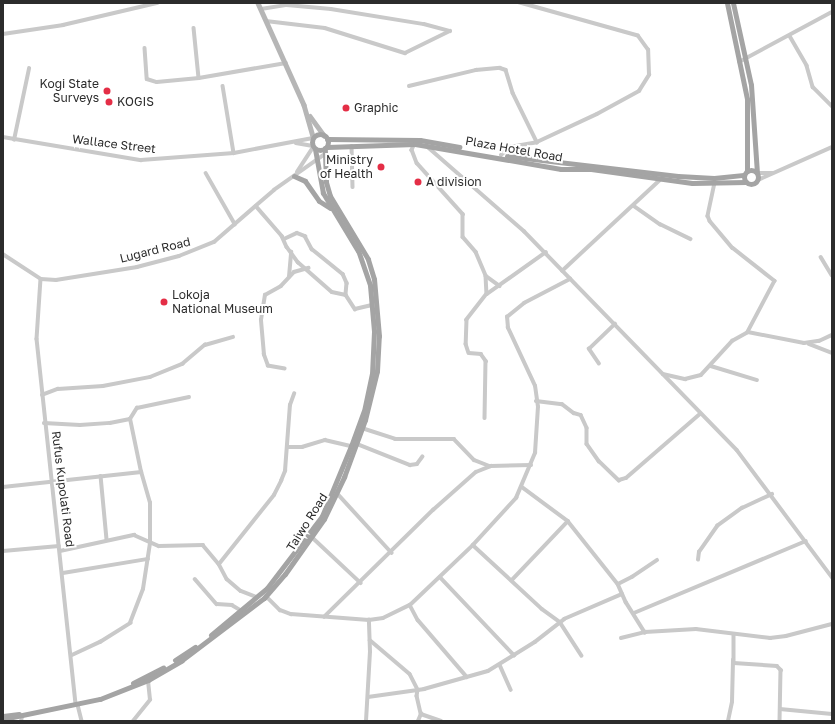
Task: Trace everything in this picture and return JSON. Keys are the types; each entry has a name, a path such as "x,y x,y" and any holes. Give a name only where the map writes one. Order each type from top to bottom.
{"main road":[{"path":"728,3 747,98 746,182"},
{"path":"733,3 751,85 758,180"},
{"name":"Plaza Hotel Road","path":"313,137 420,140 501,155 563,164 604,166 678,176 714,178 757,172"},
{"name":"Taiwo Road","path":"3,719 22,719 77,703 118,690 164,668 258,598 322,516 364,411 374,360 372,305 365,268 322,192 315,161 313,137"},
{"name":"Taiwo Road","path":"3,716 77,703 121,692 148,680 203,645 266,596 312,537 337,493 357,444 374,384 378,358 379,336 374,279 368,259 330,196 326,182 324,154 326,137"},
{"name":"Plaza Hotel Road","path":"314,147 352,144 415,144 561,169 591,169 661,179 715,183 746,182 752,184 758,180"},
{"path":"294,175 305,181 319,201 330,208"}],"street":[{"path":"137,3 138,8"},
{"path":"3,34 56,26 157,3"},
{"path":"258,3 308,113 313,137"},
{"path":"501,155 510,147 537,142 597,114 639,91 649,75 649,55 646,46 638,36 520,3"},
{"path":"261,9 287,5 331,9 424,24 450,31 405,53 325,28 266,21"},
{"path":"739,62 745,61 832,12"},
{"path":"194,28 199,78"},
{"path":"790,36 807,66 813,87 832,106"},
{"path":"145,48 148,80 199,78 286,64"},
{"path":"409,86 490,68 506,70 513,93 537,142"},
{"path":"14,140 29,69"},
{"path":"224,86 234,153"},
{"path":"308,113 326,137"},
{"name":"Wallace Street","path":"3,137 141,160 234,153 295,142 313,137"},
{"path":"420,140 495,203 546,252 562,271 615,324 700,414 737,450 772,494 832,577"},
{"path":"294,175 314,147 295,142"},
{"path":"352,144 353,187"},
{"path":"415,144 412,150 417,163 453,206 463,214 463,237 476,252 486,276 487,294"},
{"path":"758,180 832,147"},
{"name":"Lugard Road","path":"41,279 69,280 179,256 207,246 294,175 324,154"},
{"path":"757,172 773,173"},
{"path":"206,173 235,224"},
{"path":"562,271 612,222 634,206 661,179"},
{"path":"663,374 694,378 711,366 732,341 748,332 775,281 733,248 710,221 708,216 715,183"},
{"path":"256,206 284,239 291,252 332,292 346,295"},
{"path":"634,206 660,224 691,239"},
{"path":"284,239 297,233 305,236 312,249 343,274 347,283 346,295 355,309 372,305"},
{"path":"289,277 291,252"},
{"path":"485,418 486,361 481,354 469,353 466,344 467,320 487,294 546,252"},
{"path":"3,254 41,279"},
{"path":"821,257 832,274"},
{"path":"285,369 268,366 261,341 261,320 266,293 281,286 294,272 308,268"},
{"path":"486,276 500,286"},
{"name":"Rufus Kupolati Road","path":"41,279 37,339 44,423 63,573 77,703 82,721"},
{"path":"266,596 284,612 323,617 369,620 383,618 410,605 473,545 509,506 522,487 531,465 536,446 535,386 508,328 507,317 524,303 570,279"},
{"path":"599,364 589,349 615,324"},
{"path":"748,332 818,346 832,353"},
{"path":"804,343 819,341 832,335"},
{"path":"42,395 58,389 103,386 150,377 182,364 205,345 233,337"},
{"path":"818,346 819,341"},
{"path":"711,366 757,380"},
{"path":"219,564 274,495 285,470 290,404 294,394"},
{"path":"72,655 100,642 130,623 143,589 150,543 150,503 140,472 130,419 137,408 189,397"},
{"path":"536,401 562,404 574,413 581,415 586,428 587,444 599,461 619,480 626,478 700,414"},
{"path":"44,423 80,426 130,419"},
{"path":"362,428 396,439 454,439 474,460 491,466"},
{"path":"287,446 302,447 325,440 351,446"},
{"path":"357,444 410,465 417,464 422,456"},
{"path":"323,617 392,553 432,510 476,472 491,466 531,465"},
{"path":"3,487 52,480 140,472"},
{"path":"101,476 107,540"},
{"path":"522,487 568,521 618,584 622,594 645,632"},
{"path":"337,493 392,553"},
{"path":"698,560 699,552 717,526 742,508 772,494"},
{"path":"512,580 568,521"},
{"path":"60,551 134,535 159,546 203,546 219,564 228,579 241,591 258,598"},
{"path":"312,537 361,582"},
{"path":"634,613 806,541"},
{"path":"473,545 550,616 560,622 582,656"},
{"path":"3,551 59,546"},
{"path":"63,573 148,559"},
{"path":"618,584 632,577 657,560"},
{"path":"440,577 514,655"},
{"path":"195,580 217,604 232,605 242,611"},
{"path":"368,697 418,690 500,665 560,622 622,594"},
{"path":"410,605 418,620 467,676"},
{"path":"366,721 370,640 369,620"},
{"path":"621,638 645,632 696,629 734,634 786,636 832,624"},
{"path":"728,721 732,702 734,634"},
{"path":"370,640 410,674 418,690 417,696 421,714 418,721"},
{"path":"733,660 736,664 779,668 780,721"},
{"path":"500,665 510,690"},
{"path":"133,721 150,700 148,680"},
{"path":"780,710 832,714"},
{"path":"421,714 441,721"}],"place":[{"name":"Kogi State Surveys","path":"107,91"},
{"name":"KOGIS","path":"109,102"},
{"name":"Graphic","path":"346,108"},
{"name":"Ministry of Health","path":"381,167"},
{"name":"A division","path":"418,182"},
{"name":"Lokoja National Museum","path":"164,302"}]}
